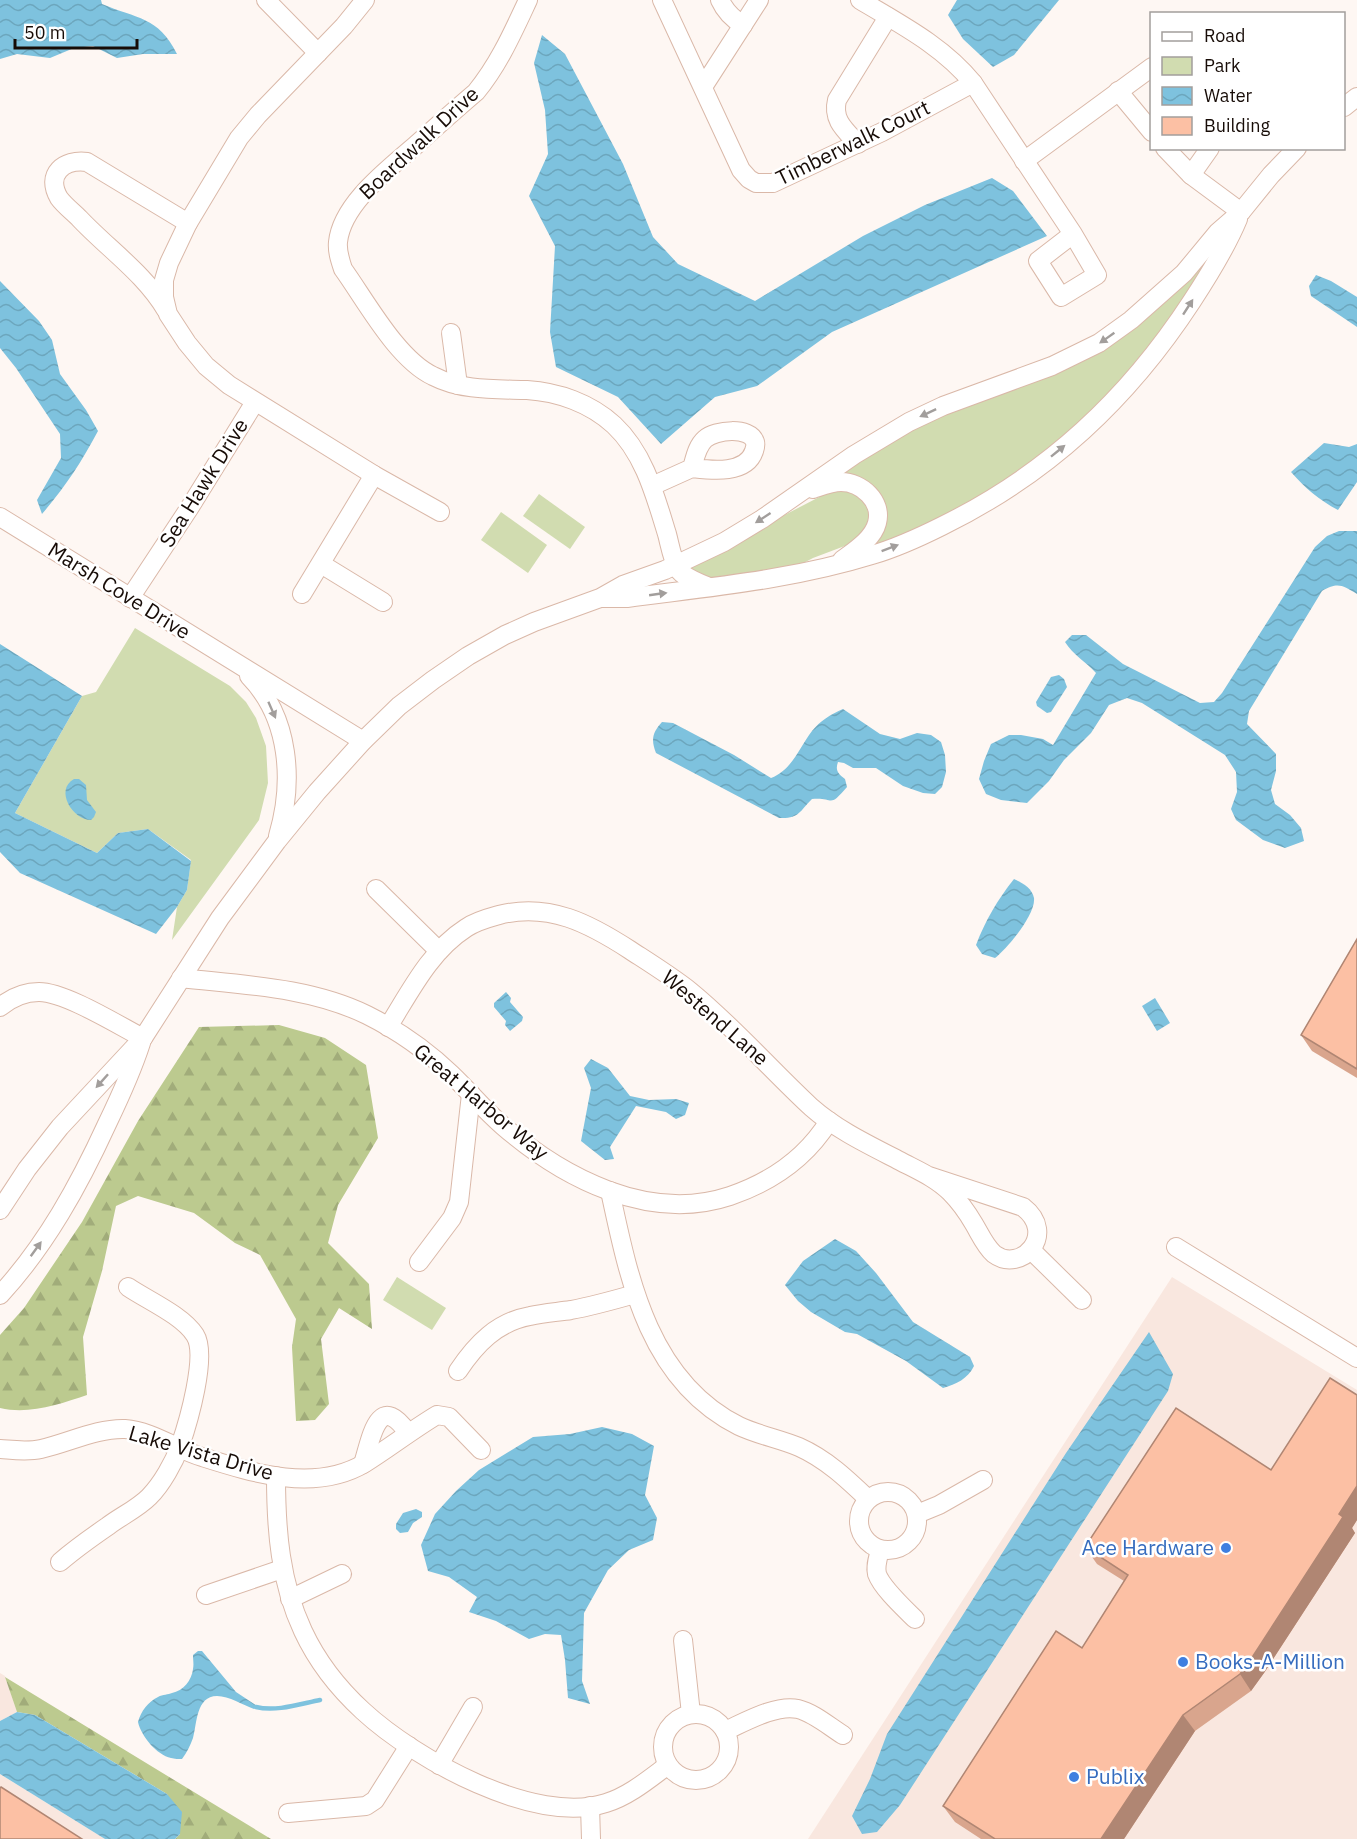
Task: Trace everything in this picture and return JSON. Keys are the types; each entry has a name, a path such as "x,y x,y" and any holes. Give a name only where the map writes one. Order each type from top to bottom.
{"street":[{"path":"266,0 318,53"},
{"name":"Sea Hawk Drive","path":"130,598 255,402 206,366 168,314 164,297 164,280 169,263 188,223 239,138 365,0"},
{"name":"Boardwalk Drive","path":"528,0 502,56 476,92 372,183 344,221 338,242 339,258 343,269 398,348 414,364 433,376 458,385 489,390 528,390 555,394 582,402 599,412 614,425 628,440 652,486 676,565"},
{"name":"Timberwalk Court","path":"662,0 741,170 756,183 773,183 858,144 973,82"},
{"path":"720,0 724,9 743,25"},
{"path":"704,87 759,0"},
{"path":"860,0 944,52 961,68 973,82 1073,234"},
{"path":"858,144 836,118 837,100 888,17"},
{"path":"1024,161 1150,67"},
{"path":"1118,91 1150,130"},
{"path":"1345,106 1357,97"},
{"path":"1167,150 1191,175 1241,212"},
{"path":"1191,175 1209,150"},
{"path":"0,1210 27,1169 60,1127 143,1038 220,918 316,792 363,741 432,680 505,635 600,598 623,585 676,565 724,542 799,494 854,454 909,422 943,406 1052,366 1099,343 1131,320 1168,288 1196,260 1218,232 1241,212 1295,150"},
{"path":"168,314 158,297 145,283 60,198 55,187 55,178 58,170 65,164 76,160 87,162 188,223"},
{"path":"600,598 627,598 812,572 874,555 914,539 964,515 1014,485 1078,435 1117,399 1162,345 1203,285 1228,243 1241,212"},
{"path":"451,333 458,385"},
{"path":"255,402 374,475 440,512"},
{"path":"652,486 692,468"},
{"path":"302,594 374,475"},
{"path":"799,494 840,482 854,484 866,490 874,500 878,522 871,535 836,565"},
{"name":"Marsh Cove Drive","path":"0,517 363,741"},
{"path":"321,564 383,602"},
{"path":"676,565 685,575 709,587"},
{"name":"Marsh Cove Drive","path":"237,664 256,682 267,698 284,742 288,791 277,841"},
{"path":"376,889 439,951"},
{"name":"Westend Lane","path":"388,1027 419,976 453,937 486,918 527,910 547,912 579,921 612,938 659,968 690,991 829,1121 929,1176"},
{"name":"Great Harbor Way","path":"181,978 300,993 334,1001 366,1014 422,1049 528,1147 586,1181 637,1199 678,1204 701,1203 724,1198 756,1186 786,1168 806,1152 829,1121"},
{"path":"0,1007 21,995 37,992 50,993 94,1012 143,1038"},
{"path":"0,1294 38,1247 64,1208 91,1160 134,1066 143,1038"},
{"path":"419,1262 452,1218 459,1202 471,1094"},
{"path":"929,1176 1023,1207 1031,1213 1036,1222 1038,1234 1031,1250 1026,1255 1016,1258 1004,1258 995,1254 986,1244 963,1206 948,1190 929,1176"},
{"path":"610,1191 623,1250 645,1321 661,1351 679,1377 694,1394 717,1413 740,1426 799,1447 819,1458 840,1472 868,1499"},
{"path":"1176,1247 1357,1358"},
{"path":"1031,1250 1082,1300"},
{"path":"60,1562 150,1496 163,1478 179,1448 190,1413 200,1352 194,1333 177,1318 128,1287"},
{"path":"458,1371 483,1339 498,1327 527,1316 573,1309 635,1294"},
{"name":"Lake Vista Drive","path":"0,1449 19,1451 39,1449 110,1430 125,1430 140,1432 227,1465 296,1479 319,1478 342,1473 363,1464 437,1415 449,1417 481,1450"},
{"path":"363,1464 372,1429 378,1420 391,1416 396,1418 408,1433"},
{"path":"276,1476 276,1521 282,1569 290,1599 303,1632 340,1687 364,1712 409,1746 439,1765 475,1783 534,1804 558,1807 606,1803 628,1793 668,1765"},
{"path":"917,1514 939,1505 983,1480"},
{"path":"895,1492 905,1497 913,1505 917,1514 916,1532 910,1541 901,1548 890,1551 880,1550 871,1545 863,1538 859,1528 862,1508 868,1499 876,1494 895,1492"},
{"path":"880,1550 876,1563 877,1573 882,1582 915,1619"},
{"path":"206,1594 282,1569"},
{"path":"290,1599 342,1574"},
{"path":"683,1640 691,1714"},
{"path":"439,1765 472,1707"},
{"path":"725,1731 783,1708 808,1713 843,1735"},
{"path":"703,1714 713,1718 725,1731 729,1748 727,1759 721,1770 711,1777 699,1780 687,1779 676,1774 668,1765 663,1754 663,1741 666,1732 674,1722 684,1716 703,1714"},
{"path":"288,1813 366,1806 375,1800 409,1746"},
{"path":"590,1806 591,1839"}],"shaded area":[{"path":"1172,1277 1357,1390 1357,1839 808,1839"},
{"path":"0,1673 5,1676 17,1712 0,1721"},
{"path":"0,1774 105,1839 0,1839"}],"green space":[{"path":"1214,248 1217,250 1131,374 1040,460 960,510 867,550 884,527 839,472 923,421 1039,377"},
{"path":"849,490 865,502 870,517 867,528 850,544 813,558 790,570 719,580 698,575 686,566 827,493"},
{"path":"539,494 585,527 570,549 523,516"},
{"path":"501,512 547,545 528,573 481,540"},
{"path":"135,628 230,686 246,702 256,718 266,746 268,783 259,820 172,940 177,907 187,890 191,860 148,829 118,833 97,853 15,813 82,696 96,692"},
{"path":"279,1025 325,1038 366,1065 378,1138 338,1205 328,1243 369,1284 372,1329 339,1308 321,1339 329,1404 315,1420 296,1421 292,1347 296,1319 260,1255 235,1243 194,1213 138,1196 116,1206 102,1271 83,1337 87,1395 33,1409 0,1408 0,1335 24,1308 82,1222 138,1121 199,1027"},
{"path":"397,1277 446,1308 432,1330 383,1300"},
{"path":"5,1677 271,1839 175,1839 180,1834 167,1794 35,1715 17,1712"}],"water":[{"path":"0,0 101,0 102,4 154,25 170,42 177,54 143,54 117,58 93,46 74,48 50,58 17,54 0,59"},
{"path":"957,0 1059,0 1014,55 993,67 963,39 948,15"},
{"path":"542,35 565,54 623,164 653,237 678,264 755,301 863,236 925,205 992,178 1013,191 1047,236 832,332 757,386 715,397 661,444 618,397 556,367 550,332 555,246 529,196 548,154 545,110 534,63"},
{"path":"1316,275 1331,281 1357,297 1357,327 1311,296 1309,286"},
{"path":"0,281 39,321 52,340 60,374 98,431 72,474 42,514 37,500 61,458 60,434 0,348"},
{"path":"1324,443 1349,447 1357,444 1357,482 1338,510 1313,493 1291,472"},
{"path":"1339,531 1357,531 1357,594 1340,586 1332,586 1322,591 1249,711 1247,724 1276,754 1276,771 1271,790 1275,804 1290,815 1301,828 1304,841 1285,848 1263,840 1236,820 1231,809 1237,792 1236,772 1225,755 1142,703 1127,698 1109,705 1091,733 1027,803 1001,800 986,794 979,779 991,744 1009,735 1021,735 1043,739 1053,745 1096,673 1065,642 1072,635 1086,635 1123,664 1200,703 1214,702 1315,547 1327,536"},
{"path":"0,644 82,696 15,813 97,853 118,833 148,829 191,861 187,890 156,934 20,873 0,852"},
{"path":"1059,675 1064,679 1067,687 1051,712 1047,713 1037,706 1036,702 1051,677"},
{"path":"843,709 880,734 900,739 917,733 931,735 941,742 945,755 946,772 942,787 935,794 923,793 903,786 876,768 853,768 838,762 838,772 845,779 847,787 837,798 834,800 812,799 795,816 779,818 656,753 653,744 654,733 662,722 673,723 734,755 771,778 790,764 819,724"},
{"path":"74,779 79,779 86,785 87,800 96,812 91,820 78,815 68,804 66,790 68,784"},
{"path":"1014,879 1027,886 1033,894 1030,913 1013,939 995,958 982,954 976,945 992,910"},
{"path":"506,992 511,998 510,1002 523,1017 522,1021 510,1031 505,1025 506,1021 494,1007 494,1003"},
{"path":"1155,998 1170,1023 1157,1031 1142,1006"},
{"path":"591,1059 608,1068 630,1096 649,1100 676,1099 689,1103 685,1115 676,1119 666,1112 636,1106 610,1147 614,1159 605,1160 581,1141 591,1088 584,1068"},
{"path":"835,1239 856,1251 876,1273 913,1322 970,1357 974,1366 965,1378 943,1388 906,1361 857,1334 845,1332 811,1312 798,1301 785,1285 803,1261"},
{"path":"1149,1332 1173,1374 1168,1391 900,1805 877,1832 862,1834 852,1816 870,1779 887,1734 1066,1453"},
{"path":"602,1427 632,1434 654,1446 645,1495 657,1518 653,1540 629,1550 608,1570 584,1613 582,1681 590,1704 568,1698 561,1635 545,1634 529,1639 496,1621 469,1612 477,1597 449,1577 428,1571 421,1545 435,1514 479,1470 533,1437 570,1434"},
{"path":"416,1509 422,1512 422,1517 413,1523 408,1532 400,1533 396,1529 396,1524 403,1513"},
{"path":"202,1651 236,1692 257,1706 254,1709 226,1697 210,1697 201,1706 193,1738 184,1756 182,1759 171,1758 160,1753 150,1744 138,1722 151,1701 176,1692 186,1684 192,1673 193,1655"},
{"path":"17,1712 35,1715 167,1794 182,1812 180,1834 175,1839 105,1839 0,1774 0,1721"}],"building":[{"path":"1357,939 1357,1069 1301,1035"},
{"path":"1330,1378 1357,1395 1357,1486 1339,1514 1343,1517 1240,1674 1183,1715 1101,1839 995,1839 943,1806 1056,1631 1082,1648 1128,1575 1085,1547 1176,1408 1271,1470"},
{"path":"1,1787 82,1839 0,1839"}],"waterway":[{"path":"256,1707 280,1708 320,1700"}],"place":[{"name":"Ace Hardware","path":"1226,1548"},
{"name":"Books-A-Million","path":"1183,1662"},
{"name":"Publix","path":"1074,1777"}]}
